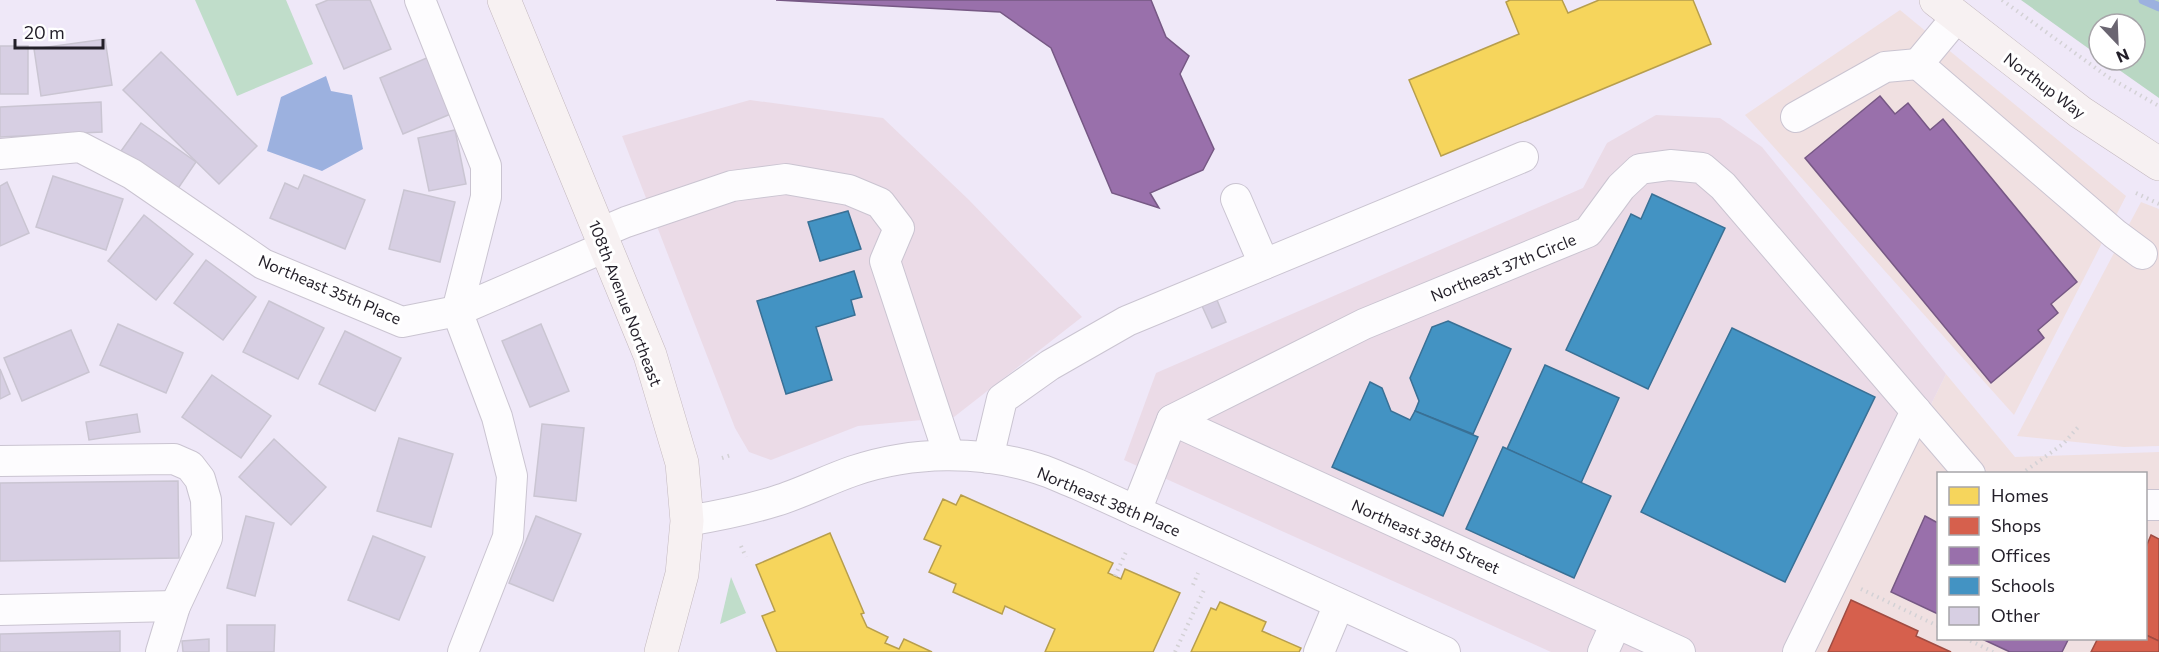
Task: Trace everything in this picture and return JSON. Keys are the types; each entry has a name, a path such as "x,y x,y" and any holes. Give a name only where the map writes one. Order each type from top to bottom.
{"main road":[{"name":"108th Avenue Northeast","path":"504,0 650,355 682,463 687,521 681,574 661,652"},
{"name":"Northup Way","path":"1947,9 2080,112 2159,164"},
{"path":"638,652 664,601 681,574"}],"street":[{"path":"420,0 486,166 486,197 457,311 497,417 512,476 508,537 463,652"},
{"path":"1918,64 1947,9"},
{"path":"1796,117 1885,68 1918,64 2115,234 2142,254"},
{"name":"Northeast 35th Place","path":"0,154 80,147 132,174 263,264 402,322 457,311 602,240 626,222 732,186 786,179 849,190 880,203 899,228 885,261 949,455"},
{"path":"988,458 1002,399 1050,365 1127,321 1523,157"},
{"name":"Northeast 37th Circle","path":"1172,420 1364,324 1588,232 1620,187 1640,169 1670,165 1702,168 1723,186 1968,472"},
{"path":"1236,199 1264,264"},
{"path":"1798,652 1916,411"},
{"path":"1136,511 1172,420"},
{"name":"Northeast 38th Street","path":"1172,420 1617,623 1649,646 1680,652"},
{"name":"Northeast 38th Place","path":"687,521 744,511 779,500 854,470 886,462 949,455 988,458 1038,469 1136,511 1445,652"},
{"path":"0,462 174,459 190,466 200,479 206,500 207,538 175,606 161,652"},
{"path":"1319,652 1340,604"},
{"path":"0,610 175,606"},
{"path":"1603,652 1617,623"}],"path":[{"path":"2002,0 2108,76 2159,106"},
{"path":"2136,193 2159,204"},
{"path":"2024,472 2063,444 2080,425"},
{"path":"722,459 730,454"},
{"path":"741,546 746,557"},
{"path":"1115,576 1126,552"},
{"path":"1193,585 1199,572"},
{"path":"1836,578 1937,626"},
{"path":"1175,652 1204,590"},
{"path":"1967,640 1993,652"}],"shaded area":[{"path":"1900,10 2126,196 2014,415 1745,115"},
{"path":"750,100 883,118 969,200 1082,317 954,417 858,426 771,460 749,452 735,428 622,136"},
{"path":"1656,115 1720,118 1762,147 1946,374 1809,652 1551,652 1124,460 1156,373 1583,188 1607,143"},
{"path":"2141,202 2159,209 2159,446 2124,447 2017,436"},
{"path":"1946,374 2015,457 2159,452 2159,652 1809,652"}],"green space":[{"path":"195,0 286,0 313,64 237,96"},
{"path":"2021,0 2159,0 2159,98 2122,72 2147,72 2147,12 2087,12 2087,47"},
{"path":"731,577 746,613 720,624"}],"water":[{"path":"326,76 331,91 352,95 363,149 322,171 267,151 281,97"}],"building: Homes":[{"path":"1510,0 1562,0 1568,13 1599,0 1693,0 1711,44 1441,156 1409,80 1519,34 1506,2"},
{"path":"961,495 1113,563 1108,573 1121,579 1125,569 1180,593 1153,652 1045,652 1055,629 1005,606 1002,614 953,592 956,584 929,572 941,546 924,539 943,499 956,505"},
{"path":"830,533 864,613 861,614 867,627 888,637 885,643 899,649 904,639 932,652 777,652 762,616 775,611 756,565"},
{"path":"1220,602 1266,622 1262,631 1301,648 1299,652 1191,652 1211,608 1216,610"}],"building: Shops":[{"path":"2151,535 2159,539 2159,641 2147,635 2147,545"},
{"path":"1851,600 1918,631 1916,636 1951,652 1828,652"},
{"path":"2147,635 2159,641 2159,652 2091,652 2097,640 2147,640"}],"building: Offices":[{"path":"776,0 1151,0 1166,37 1189,56 1180,74 1214,149 1203,170 1150,193 1159,208 1112,193 1051,48 1000,12"},
{"path":"1880,96 1895,114 1908,103 1930,130 1943,119 2077,282 2051,304 2058,313 2038,330 2044,338 1991,383 1805,158"},
{"path":"1925,516 1937,522 1937,614 1891,592"},
{"path":"1984,640 2068,640 2062,652 2010,652"}],"building: Schools":[{"path":"1652,194 1725,228 1648,389 1566,350 1631,214 1641,219"},
{"path":"848,211 861,249 820,261 808,222"},
{"path":"854,271 862,297 851,300 855,315 816,327 832,380 786,394 757,301"},
{"path":"1448,321 1511,349 1473,434 1415,411 1419,401 1410,378 1432,327"},
{"path":"1732,328 1875,397 1785,582 1641,512"},
{"path":"1545,365 1619,398 1581,483 1507,449"},
{"path":"1370,382 1382,388 1391,411 1410,420 1415,411 1478,437 1443,516 1332,467"},
{"path":"1503,447 1611,496 1574,578 1466,529"}],"building: Other":[{"path":"328,0 370,0 391,49 344,69 316,5"},
{"path":"105,39 112,85 41,96 34,49"},
{"path":"0,46 28,46 28,94 0,94"},
{"path":"161,52 257,146 219,184 123,90"},
{"path":"429,57 453,113 403,134 380,78"},
{"path":"101,102 102,132 0,137 0,107"},
{"path":"141,123 196,162 177,190 121,151"},
{"path":"455,130 466,184 429,191 418,138"},
{"path":"304,175 365,200 345,249 270,218 285,183 298,189"},
{"path":"53,176 123,199 106,250 36,227"},
{"path":"7,182 29,233 0,246 0,186"},
{"path":"404,190 455,202 440,262 389,249"},
{"path":"144,215 193,254 156,300 108,261"},
{"path":"206,260 256,297 223,340 174,303"},
{"path":"1217,300 1226,322 1212,328 1202,306"},
{"path":"269,301 324,328 298,379 243,352"},
{"path":"118,324 183,353 166,393 100,365"},
{"path":"541,324 569,391 530,407 502,341"},
{"path":"71,330 89,372 22,401 4,358"},
{"path":"345,331 401,358 375,411 319,384"},
{"path":"0,369 10,394 0,399"},
{"path":"212,375 271,416 241,458 182,417"},
{"path":"137,414 140,432 89,440 86,422"},
{"path":"542,424 584,428 576,501 534,496"},
{"path":"399,438 453,454 431,527 377,511"},
{"path":"274,439 326,487 291,525 239,477"},
{"path":"178,481 179,558 0,561 0,483"},
{"path":"246,516 274,523 255,596 227,588"},
{"path":"536,516 581,534 553,601 509,583"},
{"path":"373,536 425,557 399,620 348,600"},
{"path":"227,625 275,625 274,652 227,652"},
{"path":"120,631 120,652 0,652 0,634"},
{"path":"209,639 209,652 183,652 182,641"}],"waterway":[{"path":"2143,0 2159,7"}]}
